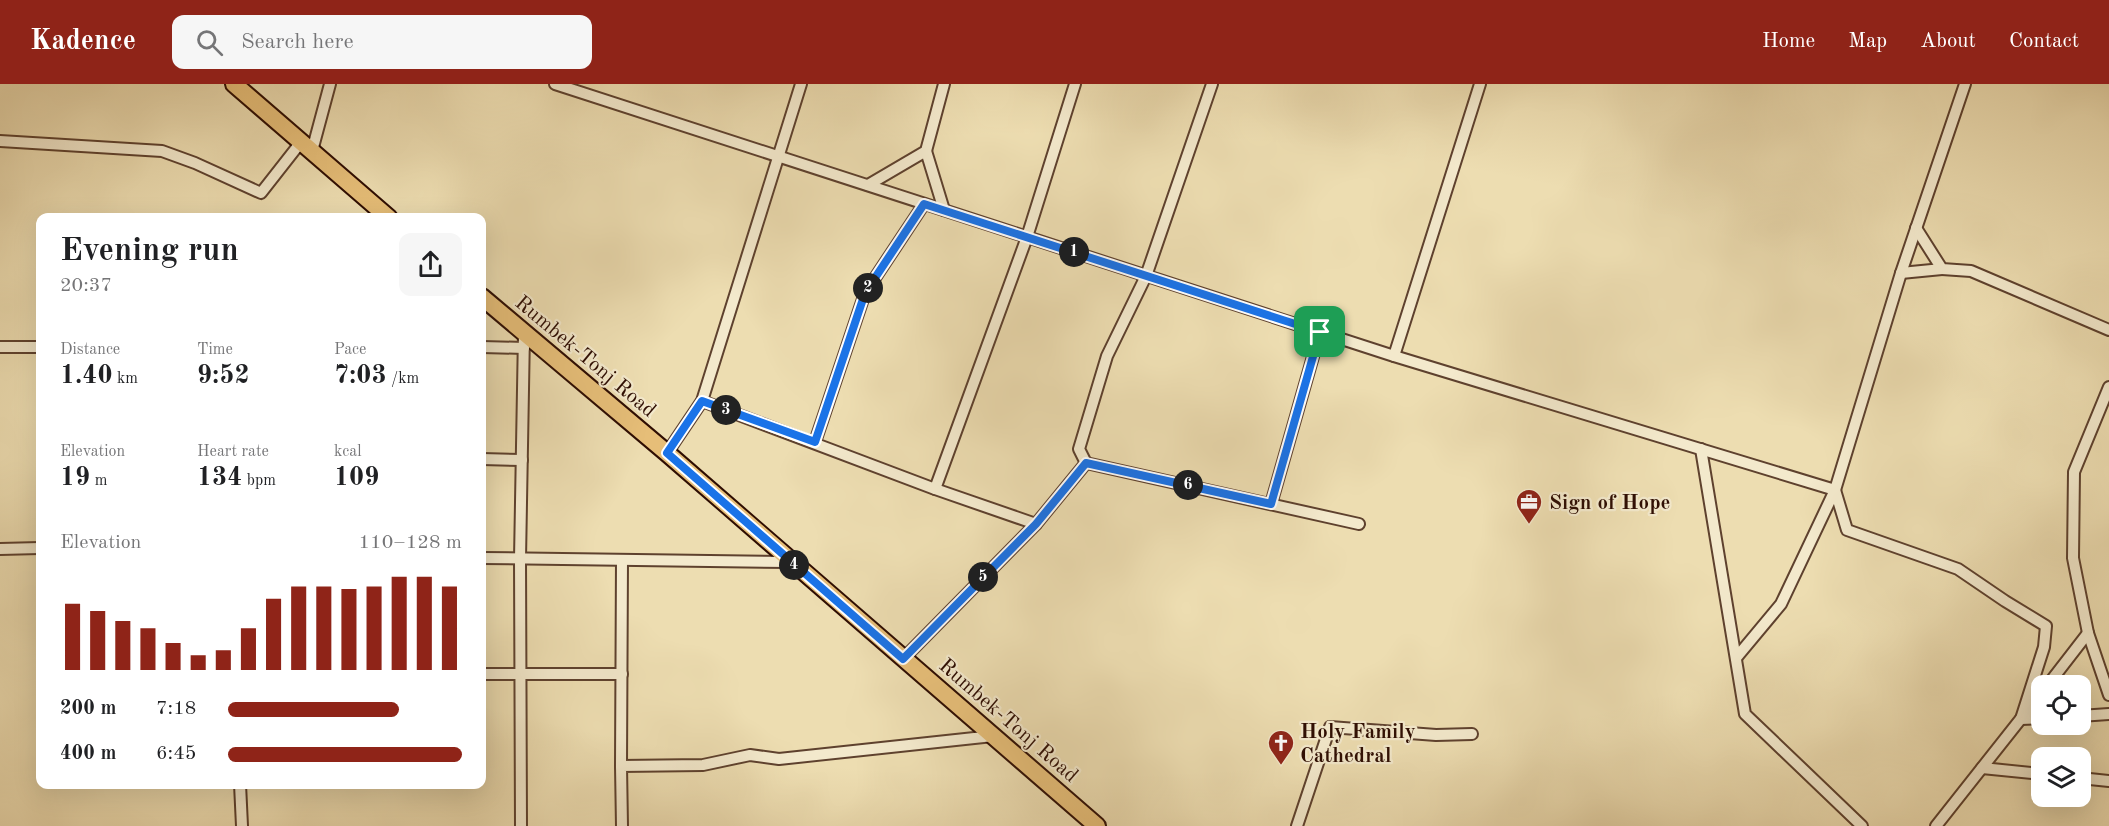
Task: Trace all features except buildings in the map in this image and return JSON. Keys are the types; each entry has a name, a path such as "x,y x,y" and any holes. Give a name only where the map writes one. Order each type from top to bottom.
{"main road":[{"path":"234,84 383,213"},
{"name":"Rumbek-Tonj Road","path":"486,301 524,340 667,453 1096,826"}],"street":[{"path":"0,141 162,152 195,163 261,193 307,147 330,84"},
{"path":"555,84 1394,356 1835,490"},
{"path":"667,453 702,401 801,84"},
{"path":"944,84 926,151 944,210"},
{"path":"935,489 1027,237 1075,84"},
{"path":"1086,463 1079,449 1107,356 1146,276 1212,84"},
{"path":"1394,356 1480,84"},
{"path":"1736,658 1781,604 1835,490 1901,273 1965,84"},
{"path":"868,185 926,151"},
{"path":"815,442 865,293 924,204"},
{"path":"1916,228 1942,269"},
{"path":"1901,273 1942,269 1971,271 2109,330"},
{"path":"1271,504 1320,332"},
{"path":"486,346 524,340 520,559 521,826"},
{"path":"0,347 36,347"},
{"path":"2109,387 2074,472 2073,558 2088,633 2109,695"},
{"path":"702,401 935,489 1036,524"},
{"path":"1701,449 1745,714 1862,826"},
{"path":"486,459 522,460"},
{"path":"1086,463 1359,524"},
{"path":"903,659 1036,524 1086,463"},
{"path":"1835,490 1848,530 1958,569 2046,627 2044,647 2021,719"},
{"path":"0,549 36,548"},
{"path":"486,558 790,562"},
{"path":"622,560 622,826"},
{"path":"2056,675 2088,633"},
{"path":"486,674 622,674"},
{"path":"1936,826 2031,706"},
{"path":"2091,715 2109,714"},
{"path":"2021,719 2031,719"},
{"path":"1297,826 1330,727 1436,735 1472,734"},
{"path":"621,766 703,765 750,755 779,759 993,736"},
{"path":"1982,768 2031,773"},
{"path":"2091,779 2109,781"},
{"path":"240,789 242,826"}],"place":[{"name":"Sign of Hope","path":"1529,525"},
{"name":"Holy Family Cathedral","path":"1281,766"}],"route":[{"path":"924,204 1320,332 1271,504 1086,463 1036,524 903,659 667,453 702,401 815,442 865,293 924,204"}]}
